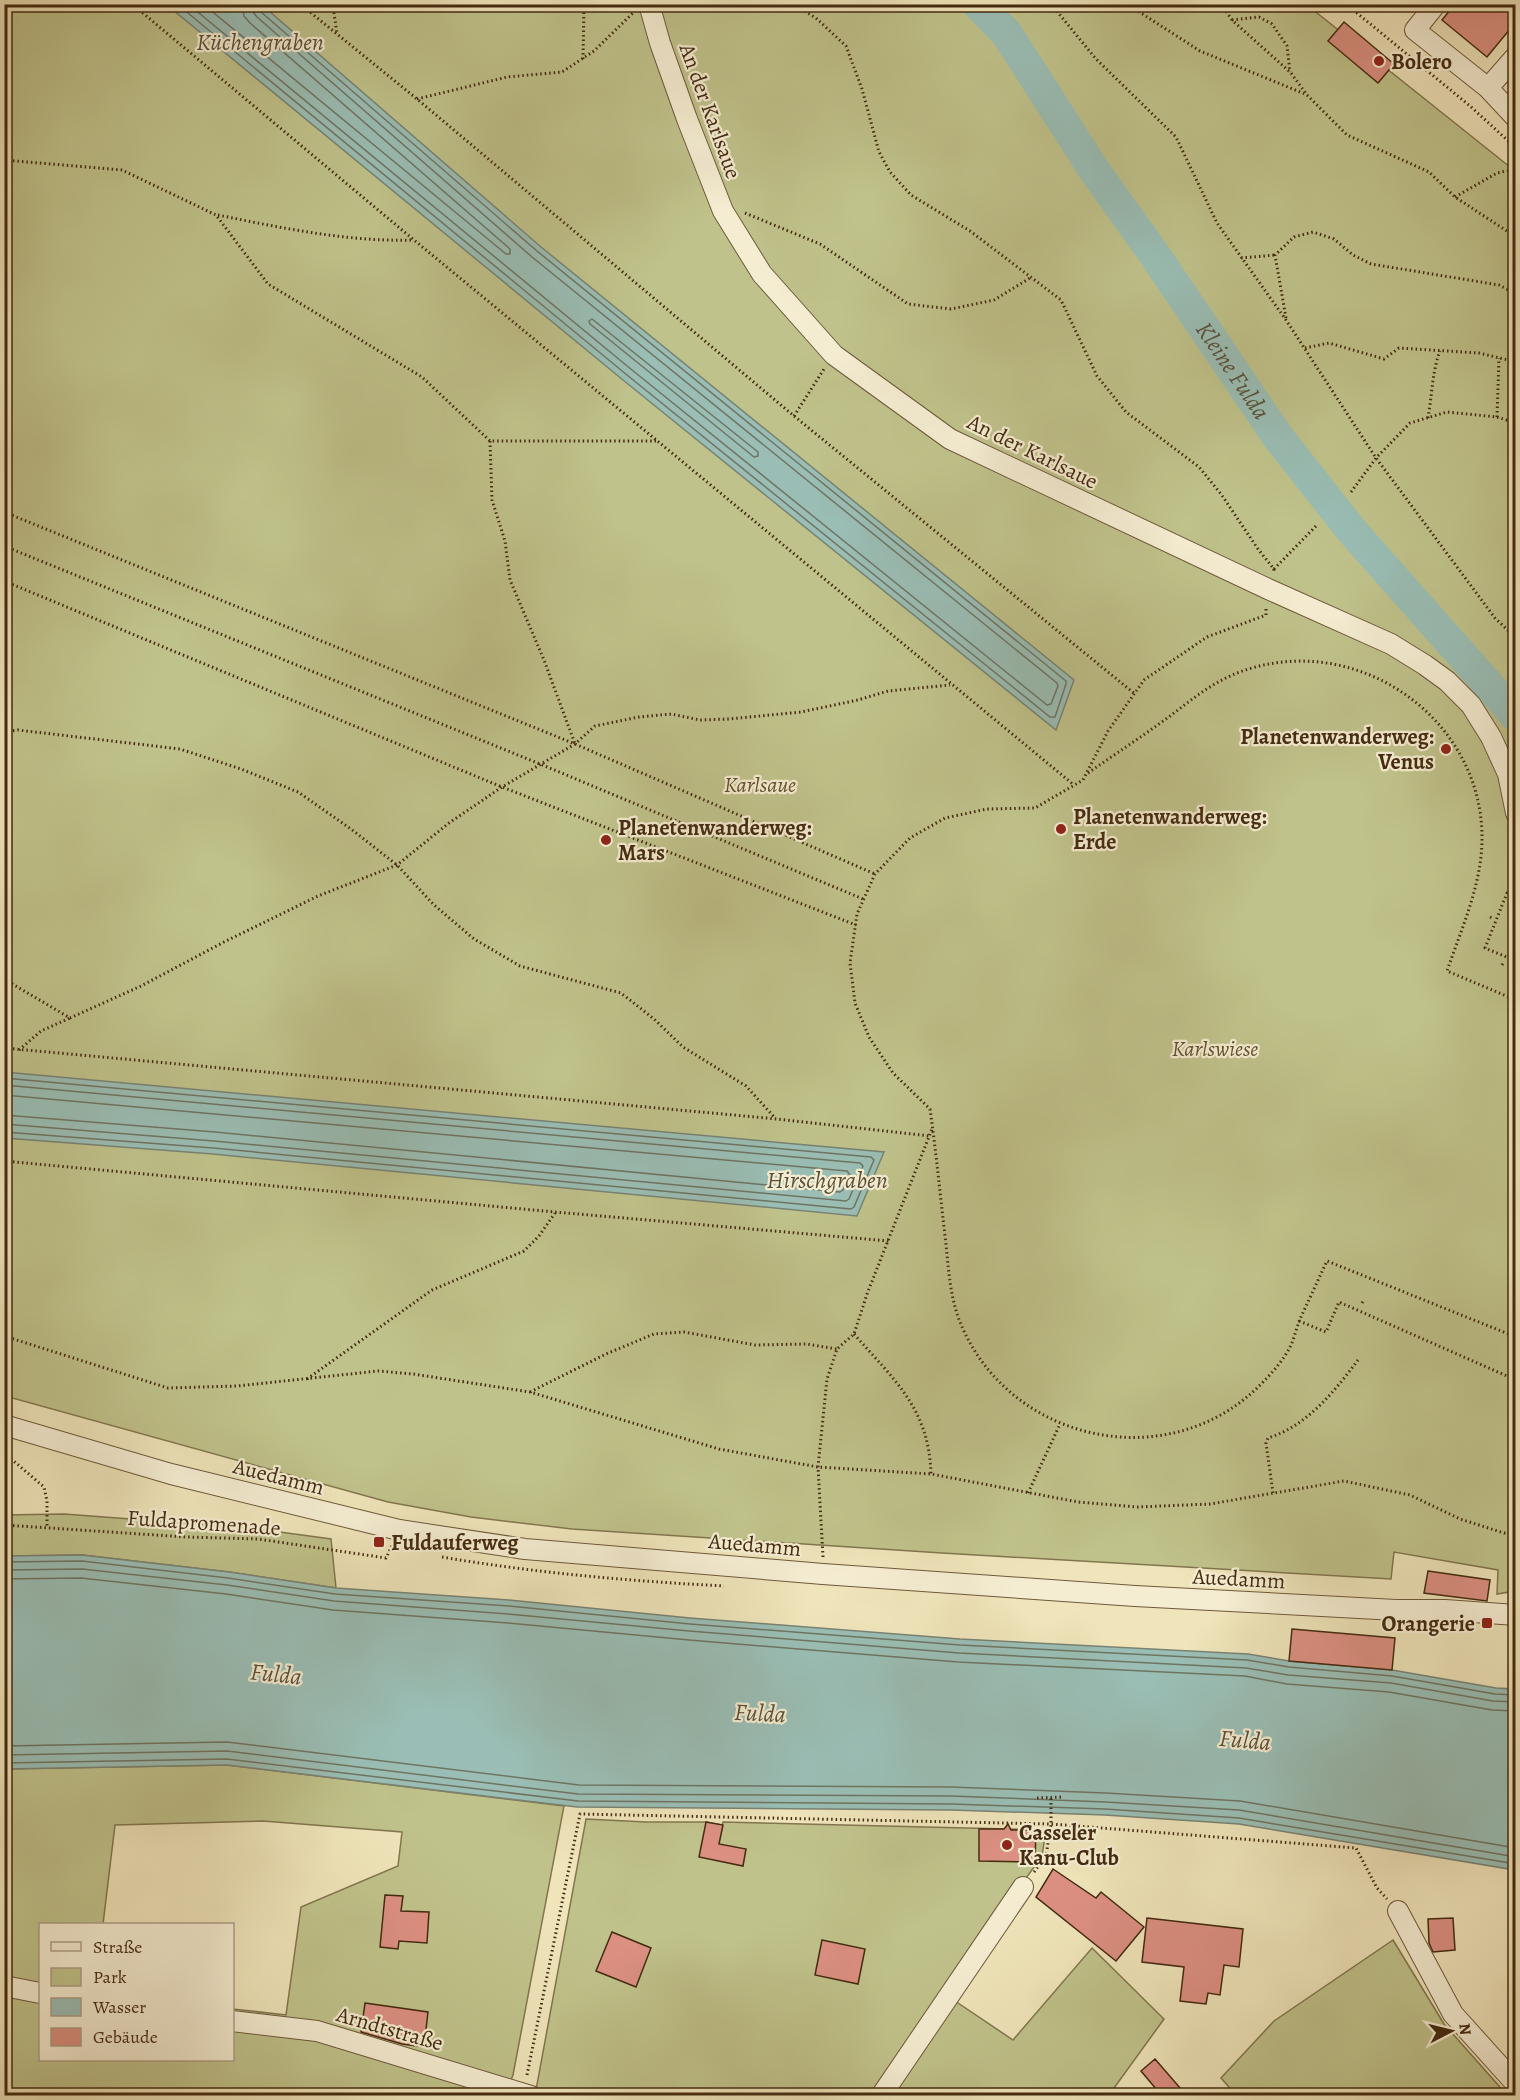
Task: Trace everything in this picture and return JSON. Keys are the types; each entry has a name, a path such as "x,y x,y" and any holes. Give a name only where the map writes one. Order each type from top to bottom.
{"street":[{"name":"An der Karlsaue","path":"650,4 660,43 723,211 762,274 834,355 950,439 1268,589 1391,644 1448,681 1470,705 1491,736 1508,774 1515,813"},
{"path":"1436,4 1415,30 1488,88 1515,118"},
{"path":"1488,88 1515,56"},
{"name":"Auedamm","path":"6,1426 171,1474 399,1530 525,1550 1135,1596 1515,1615"},
{"path":"881,2096 1023,1887"},
{"path":"1398,1911 1453,2014 1515,2084"},
{"path":"4,1986 39,1993"},
{"name":"Arndtstraße","path":"234,2021 317,2031 526,2094"}],"path":[{"path":"132,4 1074,785"},
{"path":"300,4 417,99 794,416 1135,694"},
{"path":"331,4 337,36"},
{"path":"583,59 584,4"},
{"path":"417,99 507,77 562,72 594,51 642,4"},
{"path":"793,4 816,18 846,46 862,89 879,152 890,172 911,195 970,231 1061,300 1097,376 1126,412 1199,467 1274,569"},
{"path":"1051,4 1096,59 1176,137 1216,223 1286,320 1377,458 1495,618 1515,638"},
{"path":"1127,4 1200,51 1307,95"},
{"path":"1221,4 1232,20 1291,73 1307,95 1347,135 1429,172 1455,197 1515,237"},
{"path":"1346,4 1470,106 1515,148"},
{"path":"1232,20 1259,17 1272,24 1287,46 1291,73"},
{"path":"4,160 122,170 216,215 291,230 391,241 414,240"},
{"path":"1455,197 1497,172 1515,169"},
{"path":"723,211 747,213 820,244 908,304 951,309 972,305 994,300 1030,277"},
{"path":"216,215 268,284 422,377 490,441 657,441"},
{"path":"1241,258 1275,255 1294,237 1313,232 1334,239 1353,255 1371,264 1499,285 1515,294"},
{"path":"1275,255 1286,320"},
{"path":"1305,348 1329,344 1384,359 1399,348 1479,353 1515,362"},
{"path":"1428,418 1434,367 1440,351"},
{"path":"794,416 834,355"},
{"path":"1497,417 1499,358"},
{"path":"1351,492 1377,458 1410,423 1447,412 1497,417 1515,423"},
{"path":"490,441 492,500 505,541 510,580 544,660 575,744"},
{"path":"4,512 575,744 876,874"},
{"path":"1268,589 1274,569 1317,525"},
{"path":"4,546 540,764 863,900"},
{"path":"4,581 502,787 856,925"},
{"path":"1266,615 1207,637 1144,680 1108,731 1083,780 1035,808 987,809 945,818 910,838 876,874 857,914 850,963 855,1003 869,1037 892,1073 930,1109 950,1289 963,1329 972,1347 997,1380 1029,1407 1061,1424 1086,1432 1128,1438 1171,1433 1212,1419 1230,1409 1263,1382 1290,1348 1299,1321 1328,1261 1515,1337"},
{"path":"1086,774 1212,684 1251,668 1271,663 1314,661 1355,669 1395,686 1430,714 1457,749 1475,790 1480,812 1482,834 1479,879 1448,971 1515,1000"},
{"path":"19,1050 41,1031 141,986 318,896 397,865 449,823 502,787 575,744 596,726 639,717 671,714 700,720 801,712 888,691 951,685"},
{"path":"4,732 18,730 180,749 241,769 298,792 397,865 434,905 474,939 520,966 621,993 684,1047 746,1086 777,1119"},
{"path":"1515,896 1507,893 1485,948 1515,961"},
{"path":"4,978 70,1018"},
{"path":"4,1048 777,1119 930,1136"},
{"path":"823,1574 818,1467 827,1379 837,1349 854,1334 867,1294 933,1128"},
{"path":"4,1161 889,1241"},
{"path":"306,1380 432,1290 524,1251 555,1212"},
{"path":"1299,1321 1326,1332 1339,1302 1515,1380"},
{"path":"530,1392 606,1354 654,1334 684,1332 755,1345 806,1344 837,1349"},
{"path":"854,1334 909,1397 922,1424 930,1456 931,1474"},
{"path":"4,1336 168,1388 237,1386 378,1371 413,1374 530,1392 719,1449 818,1467 931,1474 1078,1502 1137,1507 1210,1504 1344,1481 1410,1495 1460,1519 1504,1533 1515,1533"},
{"path":"1274,1493 1266,1443 1268,1438 1282,1433 1314,1410 1341,1383 1358,1360"},
{"path":"1028,1493 1061,1424"},
{"path":"6,1426 9,1457 44,1487 47,1501 47,1528"},
{"name":"Fuldapromenade","path":"4,1525 186,1537 258,1539 386,1558 392,1546"},
{"path":"1037,1798 1064,1797"},
{"path":"1023,1887 1046,1856 1051,1824 1051,1798"},
{"path":"526,2094 580,1814 1051,1824 1356,1848 1377,1888 1398,1911"}],"green space":[{"name":"Karlsaue","path":"4,5 1307,5 1515,171 1515,1591 1497,1594 1498,1570 1394,1552 1391,1579 572,1529 471,1517 388,1502 5,1396"},
{"path":"64,1514 251,1528 331,1539 336,1588 229,1572 82,1555 5,1556 4,1515"},
{"path":"227,1765 564,1806 513,2075 505,2095 5,2095 4,1769"},
{"path":"586,1819 706,1822 722,1825 723,1822 1046,1830 1042,1856 870,2095 548,2096 536,2090"},
{"path":"1393,1940 1444,2024 1507,2095 1236,2095 1221,2078 1274,2021"},
{"path":"1092,1948 1164,2019 1109,2095 892,2096 955,2001 1013,2040"}],"water":[{"name":"Küchengraben","path":"167,5 262,5 541,247 1074,680 1056,730 623,380"},
{"name":"Hirschgraben","path":"4,1072 884,1152 857,1216 213,1154 5,1138"},
{"name":"Fulda","path":"82,1555 229,1572 336,1588 509,1600 690,1618 960,1639 1248,1654 1289,1661 1392,1670 1496,1688 1515,1689 1515,1870 1239,1824 1105,1815 951,1810 577,1807 227,1765 5,1769 4,1556"}],"building":[{"path":"1455,4 1515,4 1515,23 1487,57 1442,20"},
{"path":"1344,22 1394,64 1378,83 1328,41"},
{"path":"1428,1571 1490,1580 1487,1601 1424,1593"},
{"path":"1292,1629 1395,1638 1392,1670 1289,1661"},
{"path":"706,1822 723,1825 719,1844 746,1849 743,1866 699,1857"},
{"name":"Casseler Kanu-Club","path":"1008,1824 1011,1830 1036,1830 1035,1862 979,1861 979,1829 1004,1829"},
{"path":"1053,1869 1096,1898 1101,1892 1144,1927 1116,1961 1036,1897"},
{"path":"385,1895 403,1896 401,1911 429,1912 427,1943 399,1941 398,1949 380,1947"},
{"path":"1147,1918 1243,1929 1239,1967 1224,1965 1220,1995 1208,1993 1206,2004 1180,2001 1184,1967 1142,1962"},
{"path":"1453,1918 1455,1950 1433,1952 1429,1943 1428,1919"},
{"path":"612,1932 651,1948 636,1987 596,1971"},
{"path":"822,1940 865,1949 858,1984 815,1975"},
{"path":"365,2003 428,2012 424,2047 402,2044 361,2032"},
{"path":"1155,2059 1187,2096 1162,2096 1141,2071"}],"waterway":[{"name":"Kleine Fulda","path":"978,4 1007,34 1094,170 1278,437 1352,531 1516,716"}],"place":[{"name":"Bolero","path":"1379,61"},
{"name":"Planetenwanderweg: Venus","path":"1446,749"},
{"name":"Planetenwanderweg: Erde","path":"1061,829"},
{"name":"Planetenwanderweg: Mars","path":"606,840"},
{"name":"Fuldauferweg","path":"379,1542"},
{"name":"Orangerie","path":"1487,1623"},
{"name":"Casseler Kanu-Club","path":"1007,1845"}],"park label":[{"name":"Karlswiese","path":"1215,1048"}]}
